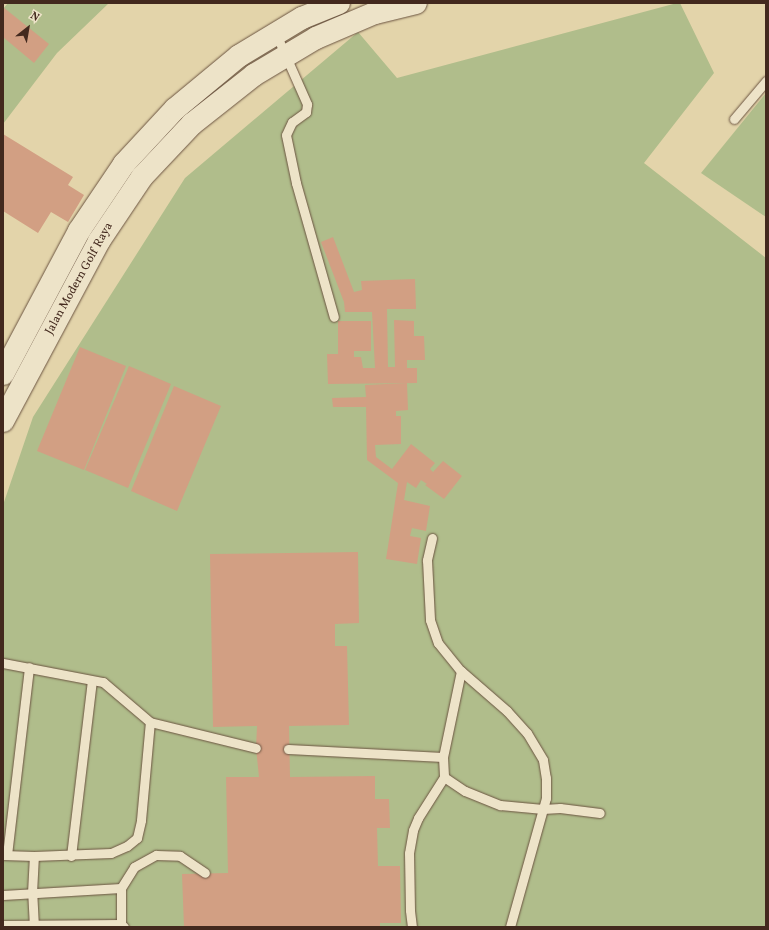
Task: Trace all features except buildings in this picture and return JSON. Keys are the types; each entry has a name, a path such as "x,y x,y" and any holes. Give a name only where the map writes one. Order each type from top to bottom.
{"street":[{"name":"Jalan Modern Golf Raya","path":"3,374 79,231 124,164 175,109 239,56 302,18 339,3"},
{"name":"Jalan Modern Golf Raya","path":"3,421 99,241 142,177 192,124 254,75 316,38 375,13 416,3"}],"lane":[{"path":"276,34 307,104 306,112 292,122 286,135 296,182 334,317"},
{"path":"734,119 766,81"},
{"path":"432,538 427,560 430,620 438,643 460,671 507,711 527,733 543,760 546,778 546,798 510,927"},
{"path":"3,663 106,684 150,722 256,748"},
{"path":"29,668 5,855 71,856 111,853 127,846 137,838 142,820 150,722"},
{"path":"412,927 410,910 410,853 413,830 418,818 444,777 443,757 460,671"},
{"path":"71,856 92,681"},
{"path":"288,749 443,757"},
{"path":"444,777 465,791 500,805 543,809 560,808 600,813"},
{"path":"3,926 122,925 121,888 134,867 156,855 180,856 205,873"},
{"path":"34,856 32,893 34,926"},
{"path":"3,896 121,888"}],"green space":[{"path":"8,3 109,3 57,53 3,124 3,9"},
{"path":"680,3 714,73 644,163 766,258 766,927 3,927 3,505 33,417 185,178 358,32 397,78"},
{"path":"766,93 766,217 701,173"}]}
